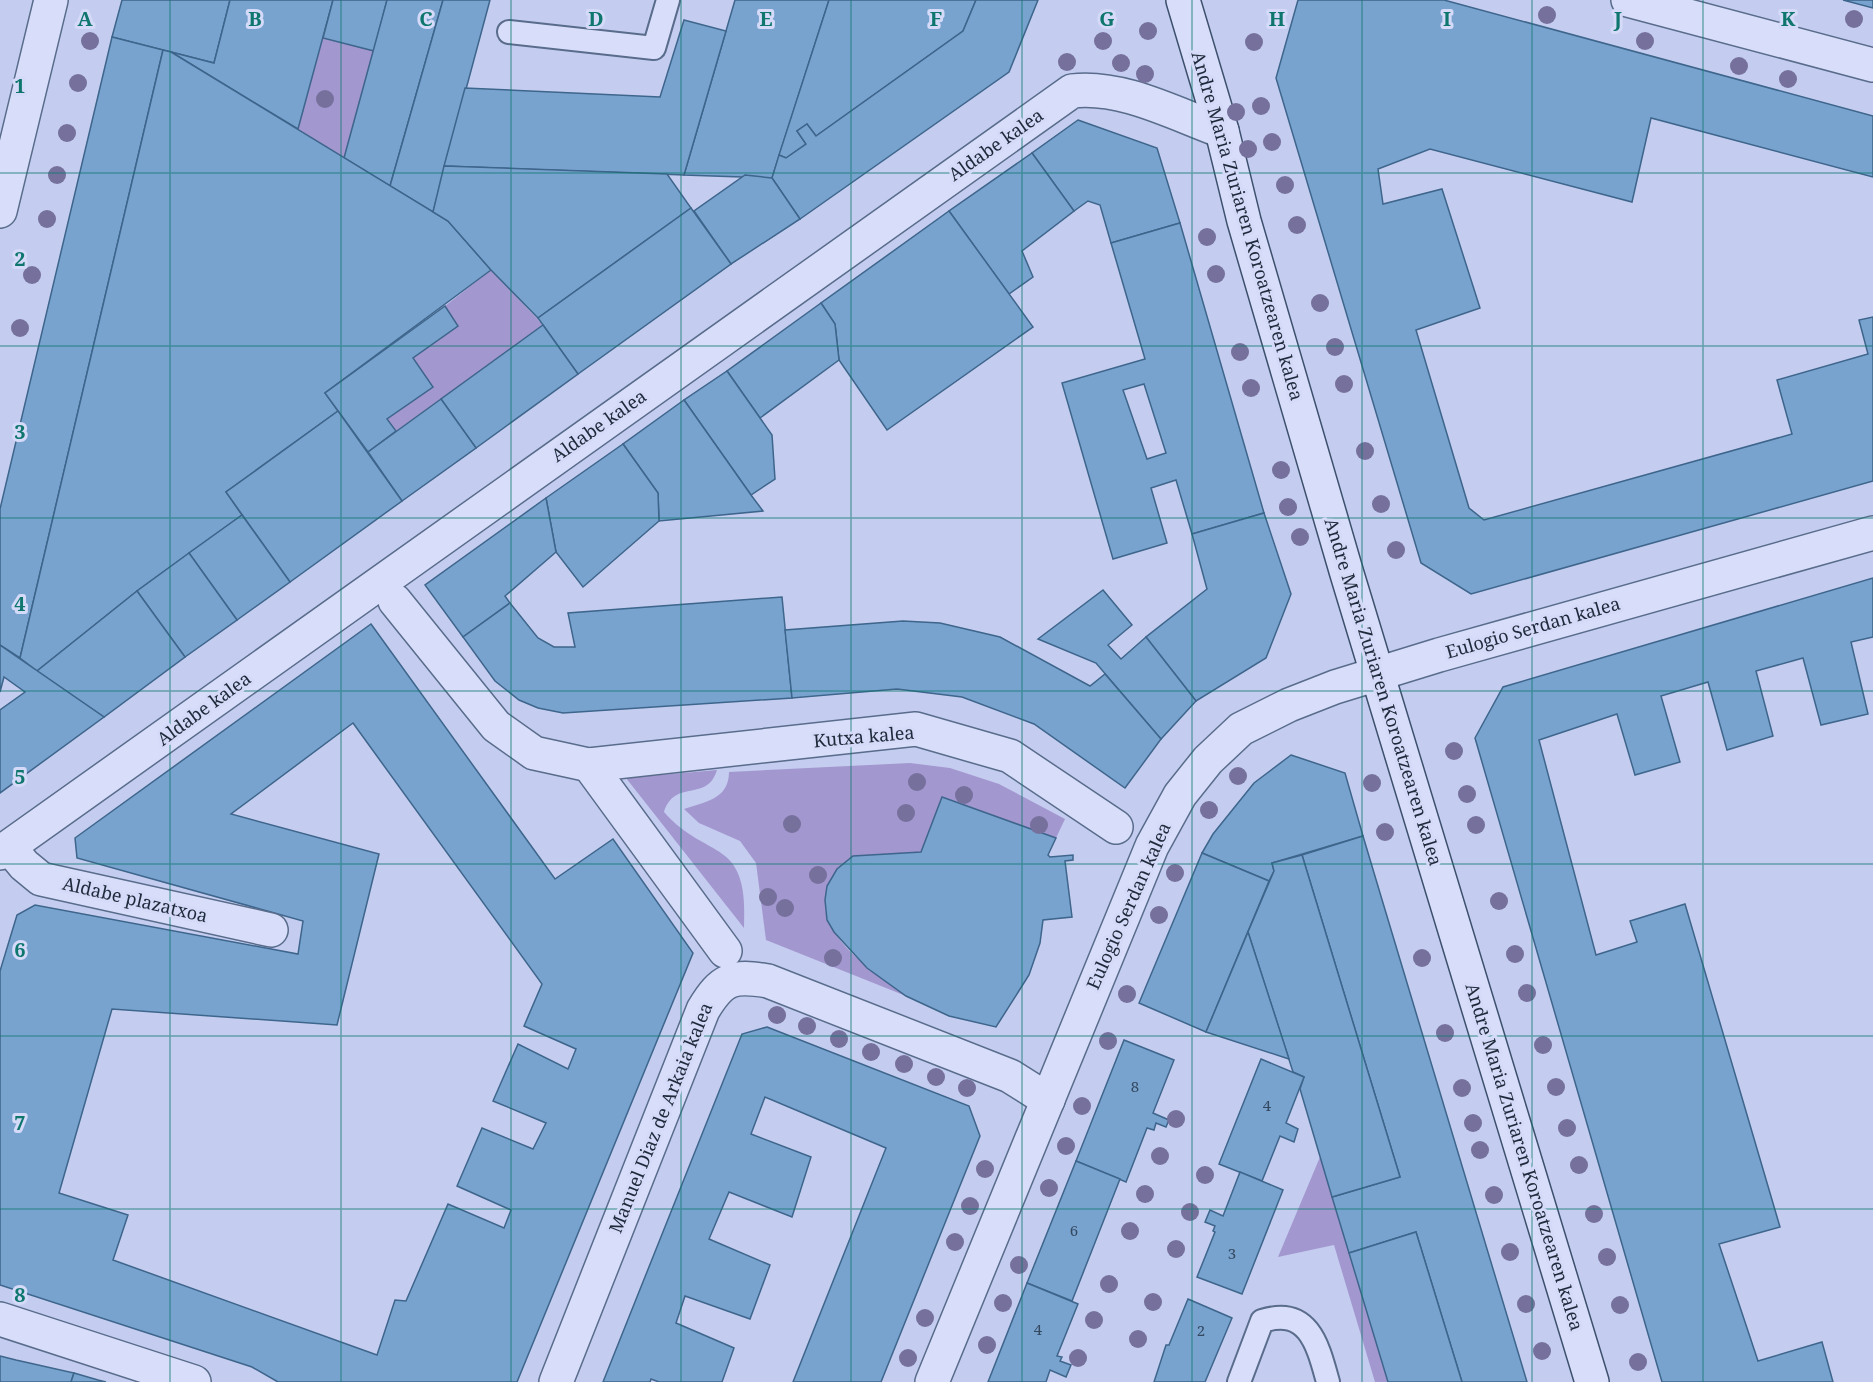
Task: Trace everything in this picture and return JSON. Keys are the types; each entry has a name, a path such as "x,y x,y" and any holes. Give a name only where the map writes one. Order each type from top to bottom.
{"street":[{"path":"0,212 51,0"},
{"name":"Andre Maria Zuriaren Koroatzearen kalea","path":"1184,0 1222,131 1244,221 1377,674 1592,1382"},
{"path":"1628,0 1873,65"},
{"name":"Aldabe kalea","path":"5,851 1072,91 1091,89 1113,92 1222,131"},
{"name":"Eulogio Serdan kalea","path":"932,1382 1152,846 1180,795 1208,760 1241,729 1288,705 1377,674 1873,533"},
{"name":"Kutxa kalea","path":"395,601 496,726 534,753 589,765 916,729 1010,756 1116,827"},
{"path":"589,765 725,951"},
{"name":"Aldabe plazatxoa","path":"5,851 41,879 271,930"},
{"name":"Manuel Diaz de Arkaia kalea","path":"556,1382 703,1010 714,991 740,976 768,981 1010,1076 1048,1100"},
{"path":"0,1319 194,1382"}],"lane":[{"path":"509,32 654,48 668,0"},
{"path":"1239,1382 1262,1321 1279,1316 1297,1321 1316,1341 1328,1382"}],"shaded area":[{"path":"323,38 374,51 344,158 298,129"},
{"path":"491,270 543,325 396,431 387,419 433,387 413,358 458,326 445,306"},
{"path":"910,763 950,768 999,784 1065,819 1056,838 942,797 921,852 853,856 838,871 827,889 825,906 829,921 838,937 850,951 906,996 766,940 756,863 740,841 699,823 684,809 720,794 728,781 729,772"},
{"path":"717,770 706,786 676,796 669,802 664,812 680,828 722,854 732,864 740,878 744,898 744,928 626,778"},
{"path":"1320,1157 1388,1382 1375,1382 1334,1245 1278,1257"}],"building":[{"path":"122,0 230,0 214,63 112,37"},
{"path":"230,0 333,0 298,129 171,52 214,63"},
{"path":"333,0 387,0 374,51 323,38"},
{"path":"387,0 443,0 390,186 344,158"},
{"path":"443,0 490,0 433,212 390,186"},
{"path":"735,0 829,0 772,178 684,175"},
{"path":"829,0 976,0 963,31 816,136 807,124 797,131 806,144 786,158 779,155"},
{"path":"976,0 1038,0 1009,72 800,219 772,178 779,155 786,158 806,144 797,131 807,124 816,136 963,31"},
{"path":"1298,0 1444,0 1873,116 1873,177 1651,118 1632,202 1430,149 1378,169 1383,204 1442,189 1480,308 1416,330 1469,508 1484,520 1792,434 1777,380 1868,354 1859,320 1873,317 1873,481 1471,594 1421,563 1276,78"},
{"path":"1843,0 1873,0 1873,8"},
{"path":"684,20 726,31 684,175 444,166 465,88 660,97"},
{"path":"112,37 163,50 20,658 0,645 0,509"},
{"path":"163,50 171,52 448,221 491,270 325,393 338,411 226,492 242,515 137,591 37,671 20,658"},
{"path":"1078,120 1157,148 1180,223 1111,243 1100,205 1088,201 1074,211 1032,153"},
{"path":"1032,153 1074,211 1022,251 1033,277 1009,294 949,211"},
{"path":"444,166 667,174 691,208 538,318 491,270 448,221 433,212"},
{"path":"745,175 772,178 800,219 731,264 694,211"},
{"path":"691,208 731,264 578,374 538,318"},
{"path":"949,211 1033,327 887,430 839,360 835,324 821,303"},
{"path":"1180,223 1264,513 1192,534 1176,480 1151,488 1167,543 1113,559 1062,383 1145,359 1111,243","holes":["1144,384 1166,453 1147,459 1123,390"]},
{"path":"821,303 835,324 839,360 760,418 727,371"},
{"path":"445,306 458,326 413,358 433,387 387,419 396,431 368,452 325,393"},
{"path":"543,325 578,374 476,448 441,399"},
{"path":"727,371 772,435 775,479 751,495 684,400"},
{"path":"441,399 476,448 402,501 368,452"},
{"path":"684,400 763,511 659,521 658,493 623,444"},
{"path":"338,411 402,501 290,582 226,492"},
{"path":"623,444 658,493 659,521 583,587 556,552 546,498"},
{"path":"546,498 556,552 505,596 510,603 463,637 425,585"},
{"path":"1264,513 1291,594 1266,658 1196,701 1146,637 1207,589 1192,534"},
{"path":"242,515 290,582 237,620 189,553"},
{"path":"189,553 237,620 185,657 137,591"},
{"path":"1873,578 1873,637 1851,642 1868,714 1821,725 1803,658 1756,671 1773,736 1727,750 1708,682 1661,696 1680,762 1635,775 1617,714 1539,740 1596,955 1637,942 1630,921 1685,904 1780,1227 1719,1244 1758,1361 1822,1342 1833,1382 1662,1382 1475,738 1503,687"},
{"path":"1103,590 1132,625 1108,645 1121,659 1146,637 1196,701 1161,739 1096,663 1038,639"},
{"path":"137,591 185,657 104,717 37,671"},
{"path":"782,597 792,698 563,713 538,708 519,700 495,681 463,637 510,603 538,638 554,647 575,647 568,613"},
{"path":"903,621 940,623 1000,637 1090,686 1105,674 1161,739 1125,788 1034,724 962,697 897,689 792,698 785,630"},
{"path":"371,624 555,879 613,839 693,953 517,1382 278,1382 252,1367 0,1285 0,971 17,915 35,905 298,954 303,921 77,858 75,838","holes":["353,723 542,984 524,1026 576,1049 568,1069 518,1044 493,1101 546,1123 533,1149 482,1128 457,1186 511,1210 504,1228 448,1204 406,1301 395,1300 377,1355 113,1260 128,1215 59,1193 112,1009 337,1025 379,854 231,814"]},
{"path":"0,645 104,717 0,793 0,710 25,692 4,677 0,692"},
{"path":"1291,755 1345,773 1363,836 1272,863 1274,871 1269,881 1202,853 1213,834 1254,783"},
{"path":"942,797 1056,838 1048,855 1050,857 1073,855 1073,860 1065,861 1072,917 1043,920 1040,943 1029,975 996,1027 949,1016 906,996 867,968 834,932 827,920 825,900 827,886 837,869 853,856 921,852"},
{"path":"1363,836 1527,1382 1462,1382 1416,1232 1349,1253 1332,1197 1400,1177 1302,855"},
{"path":"1202,853 1269,881 1206,1032 1139,1003"},
{"path":"1302,855 1400,1177 1332,1197 1300,1089 1304,1077 1293,1072 1248,932 1274,871 1272,863"},
{"path":"1248,932 1289,1059 1206,1032"},
{"path":"767,1027 969,1106 980,1136 881,1382 793,1382 886,1148 765,1097 751,1134 811,1157 792,1217 729,1192 709,1239 770,1265 750,1319 685,1296 676,1323 734,1348 722,1382 659,1382 651,1379 650,1382 603,1382 742,1034"},
{"path":"1124,1040 1174,1060 1153,1113 1169,1120 1166,1127 1156,1123 1154,1130 1147,1128 1126,1182 1076,1161"},
{"path":"1261,1059 1304,1077 1286,1123 1298,1129 1294,1142 1280,1136 1262,1181 1219,1164"},
{"path":"1076,1161 1120,1179 1072,1301 1027,1283"},
{"path":"1240,1172 1283,1190 1242,1294 1197,1277 1215,1232 1213,1231 1215,1226 1205,1222 1210,1210 1223,1216"},
{"path":"1416,1232 1462,1382 1388,1382 1349,1253"},
{"path":"1027,1283 1078,1304 1057,1356 1062,1357 1060,1361 1071,1365 1066,1377 1050,1370 1046,1382 988,1382"},
{"path":"1188,1299 1232,1318 1205,1382 1154,1382 1166,1345 1169,1345"},
{"path":"0,1356 74,1373 71,1382 0,1382"},
{"path":"74,1373 98,1380 106,1382 71,1382"}]}
